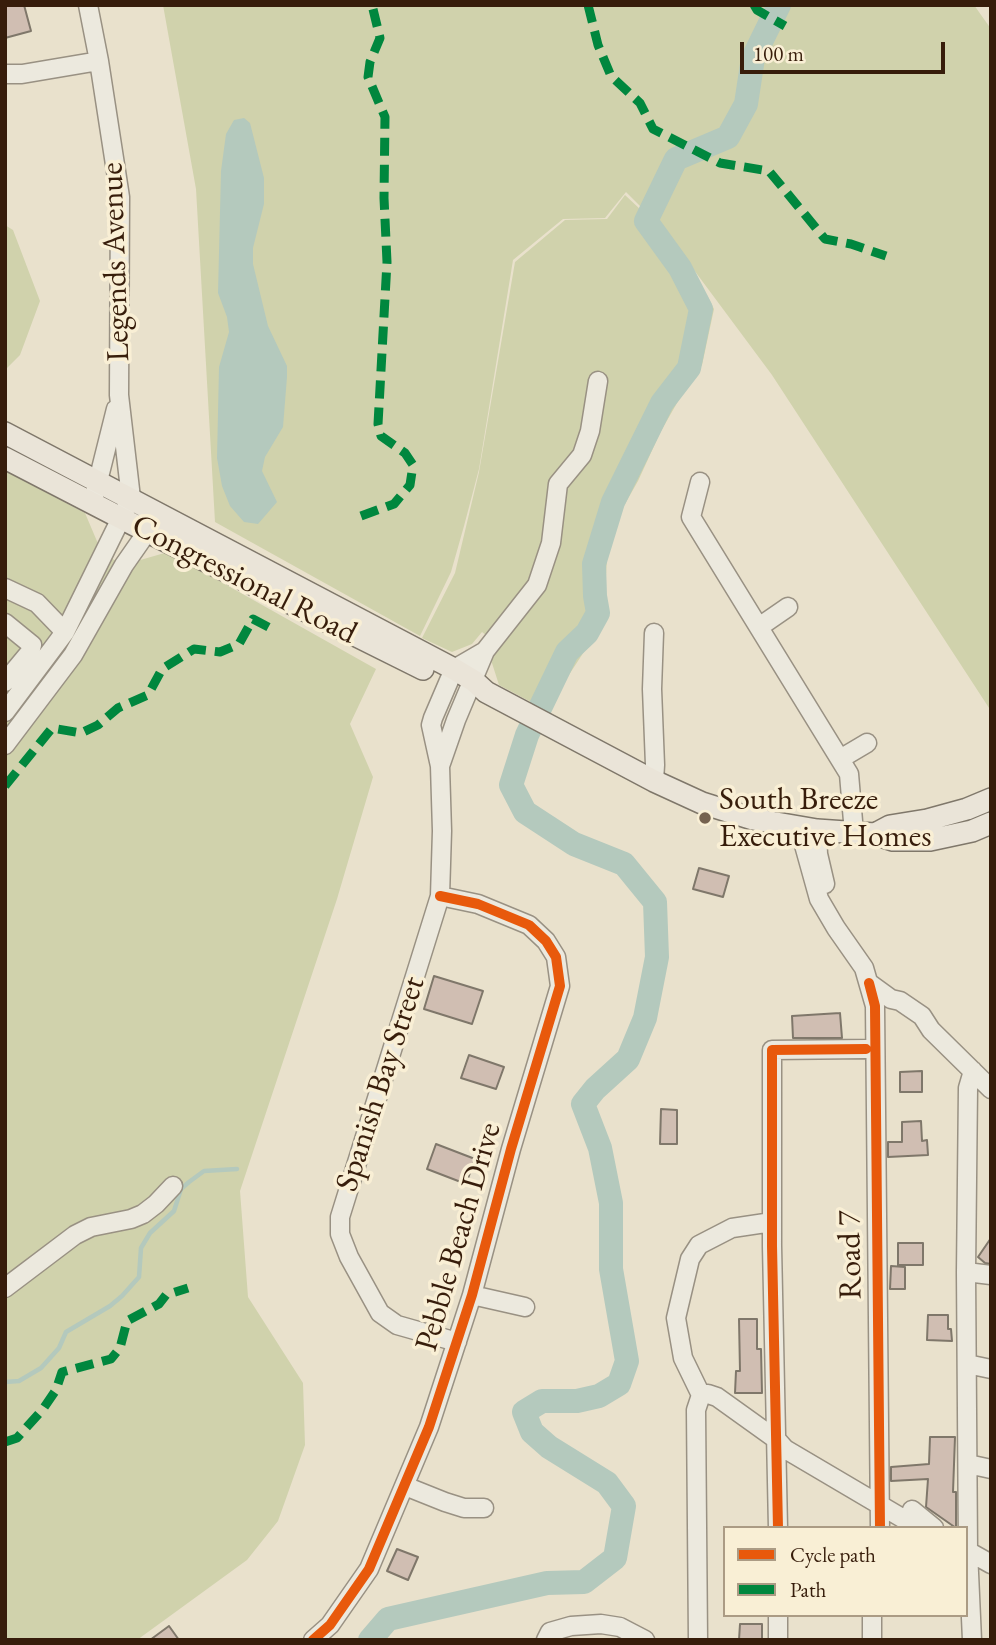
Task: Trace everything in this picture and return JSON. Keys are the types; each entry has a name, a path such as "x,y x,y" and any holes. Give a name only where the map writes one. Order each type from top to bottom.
{"main road":[{"name":"Congressional Road","path":"5,433 269,571 451,675"},
{"name":"Congressional Road","path":"5,458 148,532 509,703 702,803 740,815 808,829 864,834 892,840 930,840 972,831 991,823"},
{"name":"Congressional Road","path":"864,834 890,825 927,820 989,804"}],"street":[{"name":"Legends Avenue","path":"5,712 65,632 131,498 119,395 120,197 88,5"},
{"path":"5,74 22,74 99,61"},
{"path":"451,675 487,649 537,585 551,544 558,484 582,455 590,431 598,381"},
{"name":"Legends Avenue","path":"92,503 119,395"},
{"path":"701,482 691,517 849,774 864,834"},
{"path":"5,745 73,655 124,565 160,513"},
{"path":"5,588 37,603 65,632"},
{"path":"759,627 788,607"},
{"path":"5,623 32,645 30,652 5,682"},
{"path":"654,633 654,780"},
{"name":"Spanish Bay Street","path":"440,766 476,688 487,649"},
{"name":"Spanish Bay Street","path":"451,675 432,725 440,766 440,895 353,1172 340,1217 340,1234 349,1257 380,1313 397,1325 457,1342"},
{"path":"840,759 867,743"},
{"name":"Road 7","path":"808,829 819,899 836,929 861,961 875,1006 875,1495 872,1526"},
{"name":"Pebble Beach Drive","path":"313,1640 330,1625 369,1569 429,1427 472,1295 511,1149 560,986 564,955 529,925 478,904 440,895"},
{"path":"869,983 922,1016 931,1030 991,1088"},
{"name":"Road 7","path":"869,983 866,1049 875,1495 880,1526"},
{"path":"778,1526 772,1222 772,1050 866,1049"},
{"path":"967,1526 968,1088 973,1071"},
{"path":"5,1288 75,1235 91,1227 143,1214 173,1186"},
{"path":"698,1640 696,1410 701,1395 683,1358 676,1318 690,1259 699,1245 732,1228 772,1222"},
{"path":"966,1272 991,1275"},
{"path":"472,1295 525,1307"},
{"path":"967,1364 991,1369"},
{"path":"701,1395 717,1397 777,1440 785,1449 924,1518 932,1526"},
{"path":"968,1464 991,1469"},
{"path":"405,1486 464,1508 484,1508"},
{"path":"875,1495 916,1526"},
{"path":"968,1551 991,1564"},
{"path":"968,1568 972,1640"},
{"path":"778,1617 778,1640"},
{"path":"872,1617 872,1640"},
{"path":"880,1617 880,1640"},
{"path":"546,1640 550,1632 570,1626 601,1624 645,1640"}],"green space":[{"path":"163,5 974,5 991,29 991,711 772,375 665,231 626,192 605,218 563,219 513,260 479,469 451,572 420,636 215,522 196,189"},
{"path":"625,195 658,226 676,249 714,309 702,365 661,431 617,518 607,559 605,591 608,615 546,710 499,685 491,660 500,646 482,632 472,644 452,652 422,638 455,573 479,472 515,262 565,220 607,219"},
{"path":"5,225 13,230 40,301 20,355 5,370"},
{"path":"5,471 85,513 102,553 123,565 168,552 376,669 350,724 373,777 337,899 240,1191 248,1297 303,1383 305,1445 278,1521 247,1560 137,1640 5,1640"}],"shaded area":[{"path":"244,118 250,123 264,178 264,204 253,248 253,264 268,326 287,366 283,427 265,457 262,471 277,502 258,524 244,522 230,506 222,486 217,458 219,367 229,332 227,317 218,293 221,171 226,134 234,120"}],"building":[{"path":"5,5 24,5 31,31 5,38"},
{"path":"699,868 729,876 723,897 693,889"},
{"path":"434,976 483,991 472,1024 424,1009"},
{"path":"840,1013 842,1038 793,1038 792,1016"},
{"path":"469,1055 504,1067 496,1089 461,1078"},
{"path":"922,1071 922,1092 900,1092 900,1072"},
{"path":"661,1109 677,1110 677,1144 660,1144"},
{"path":"921,1121 922,1141 927,1140 928,1155 888,1157 888,1142 902,1142 902,1122"},
{"path":"436,1144 475,1159 466,1184 427,1169"},
{"path":"991,1238 991,1264 978,1257"},
{"path":"898,1243 923,1243 923,1265 898,1265"},
{"path":"891,1266 905,1267 905,1289 890,1289"},
{"path":"928,1315 948,1315 948,1329 951,1329 952,1341 927,1340"},
{"path":"739,1319 757,1319 762,1393 735,1393 736,1371 740,1371"},
{"path":"930,1437 955,1437 953,1492 956,1492 956,1526 926,1507 928,1479 891,1481 891,1467 929,1464"},
{"path":"397,1549 418,1557 408,1580 387,1571"},
{"path":"740,1624 762,1624 762,1640 739,1640"},
{"path":"169,1626 179,1640 150,1640"}],"waterway":[{"path":"370,1640 388,1619 547,1583 584,1582 615,1558 624,1506 607,1483 549,1447 532,1432 524,1412 542,1401 577,1401 599,1396 619,1384 627,1361 611,1269 611,1203 600,1148 583,1104 595,1089 628,1059 645,1018 657,957 655,902 624,864 574,844 525,812 511,785 527,735 567,652 587,633 598,613 594,564 613,502 662,403 689,368 701,309 680,268 646,221 676,159 728,137 746,104 753,58 779,5"},
{"path":"5,1382 19,1381 41,1368 59,1348 66,1332 122,1296 139,1277 141,1248 150,1233 174,1211 181,1189 204,1171 237,1169"}],"marked path":[{"path":"361,516 394,504 410,485 413,465 405,453 381,436 378,424 387,262 384,198 385,117 368,77 370,62 380,38 372,5"},
{"path":"588,5 598,45 611,76 640,103 653,129 720,163 769,171 825,239 851,244 886,256"},
{"path":"754,5 757,10 785,26"},
{"path":"5,786 52,728 81,733 98,725 118,708 148,695 162,669 194,649 220,652 239,644 253,619 272,629"},
{"path":"5,1442 17,1438 43,1409 56,1390 62,1372 111,1359 120,1348 127,1321 159,1304 166,1295 188,1288"}],"cycle path":[{"path":"313,1640 330,1625 369,1569 429,1427 472,1295 511,1149 560,986 556,957 546,941 529,925 478,904 440,896"},
{"path":"869,983 875,1006 880,1526"},
{"path":"778,1526 772,1246 772,1050 866,1049"}],"place":[{"name":"South Breeze Executive Homes","path":"705,818"}]}
